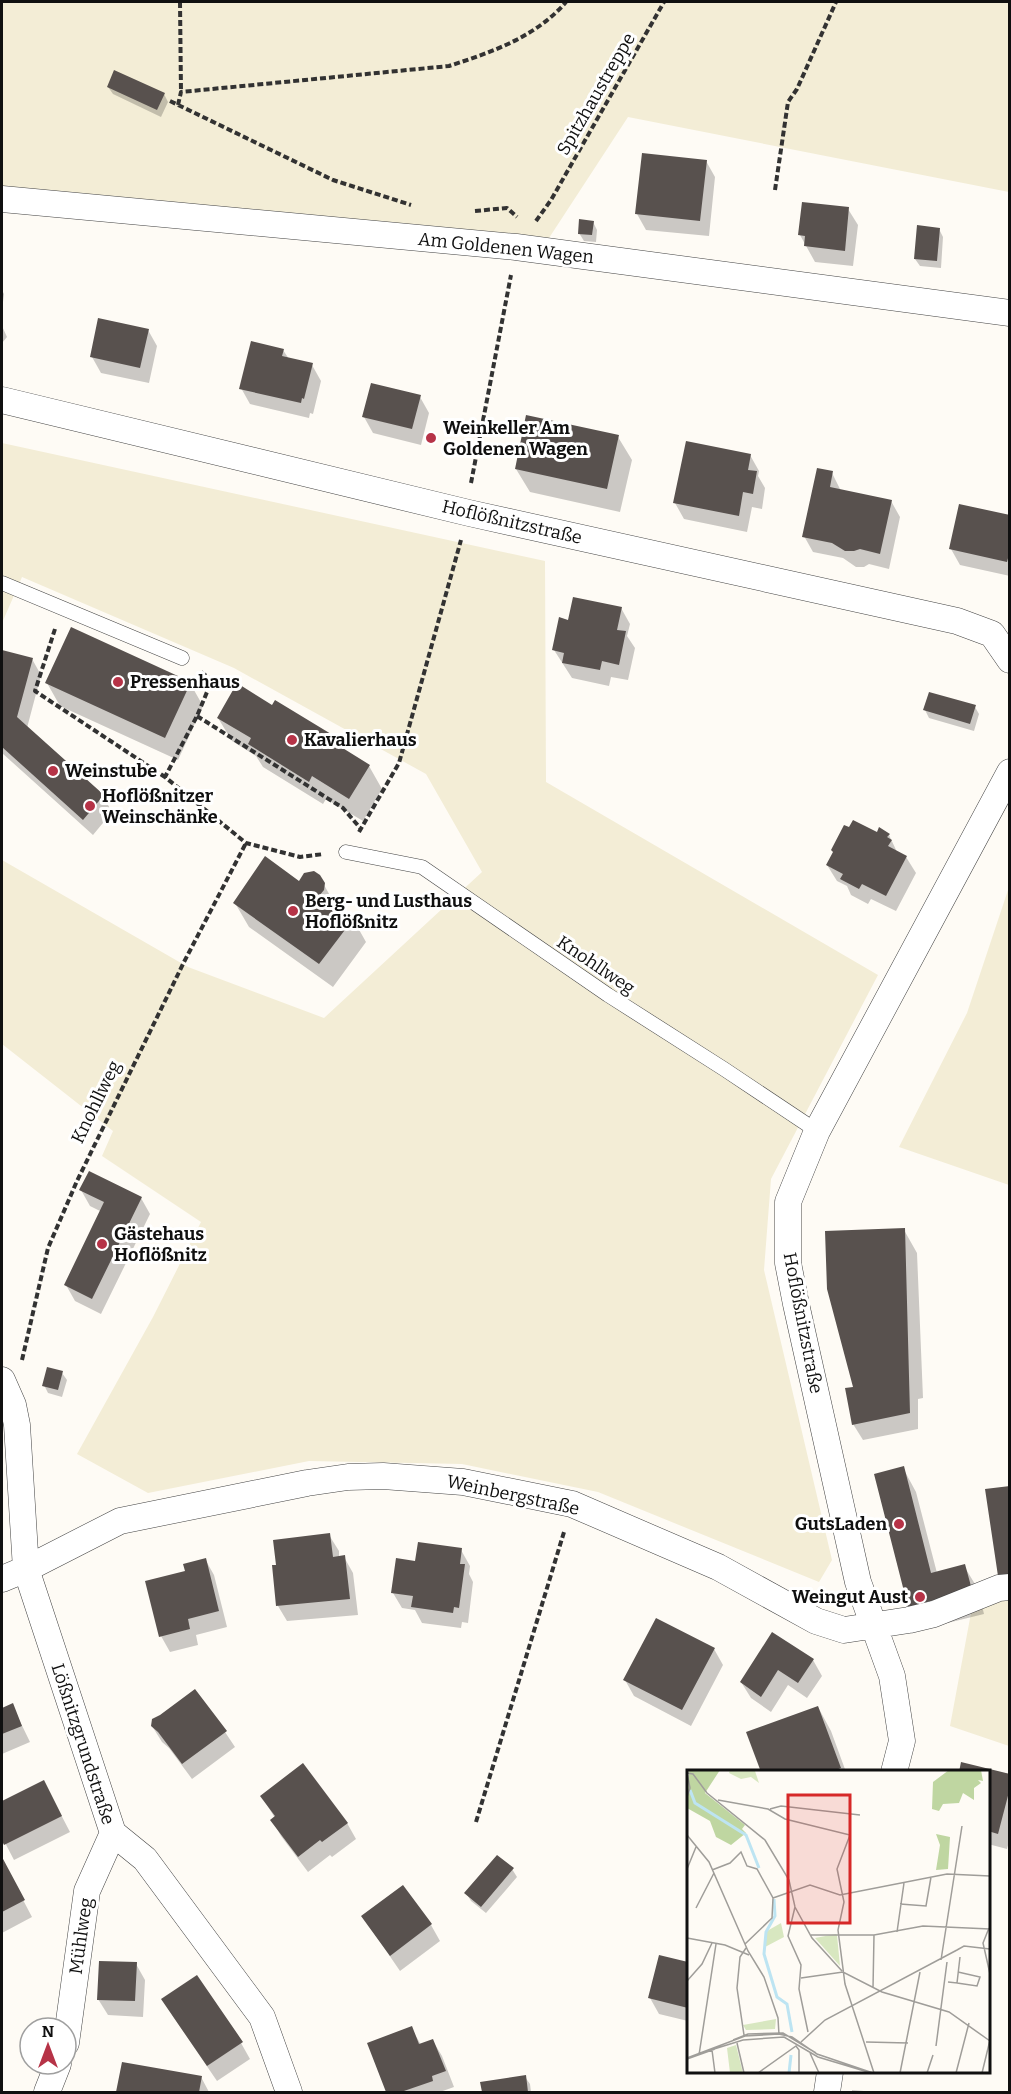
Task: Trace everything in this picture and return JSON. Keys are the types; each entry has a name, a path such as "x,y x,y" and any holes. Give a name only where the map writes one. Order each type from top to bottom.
{"street":[{"name":"Am Goldenen Wagen","path":"2,199 1010,313"},
{"name":"Hoflößnitzstraße","path":"2,400 469,513 957,621 992,634 1010,660"},
{"name":"Hoflößnitzstraße","path":"895,1770 902,1741 892,1676 872,1626 858,1582 788,1263 788,1202 818,1131 1010,772"},
{"name":"Lößnitzgrundstraße","path":"3,1383 14,1405 17,1425 26,1569 113,1833 145,1859 262,2017 289,2092"},
{"name":"Weinbergstraße","path":"2,1579 120,1521 307,1483 348,1477 402,1477 463,1482 572,1504 718,1567 816,1621 844,1630 934,1614 999,1588 1010,1587"},
{"name":"Mühlweg","path":"70,2016 87,1891 113,1833"},
{"path":"827,2092 830,2073"},
{"path":"47,2092 53,2076"}],"lane":[{"path":"2,583 182,658"},
{"name":"Knohllweg","path":"346,852 422,867 608,995 818,1131"}],"path":[{"path":"178,105 181,92 180,2"},
{"path":"181,92 449,66 489,53 518,40 559,10 566,2"},
{"name":"Spitzhaustreppe","path":"551,200 664,2"},
{"path":"774,190 788,102 797,89 836,2"},
{"path":"170,101 333,180 408,205 419,206"},
{"path":"471,483 514,257 517,216 507,208 474,212"},
{"path":"42,600 55,628 35,691 165,777 246,843 300,857 346,852 399,763 469,513"},
{"path":"165,777 197,716 212,680 182,658"},
{"path":"197,716 343,808 361,829"},
{"name":"Knohllweg","path":"3,1383 21,1365 48,1248 77,1181 184,962 246,843"},
{"path":"476,1822 572,1504"}],"shaded area":[{"path":"2,2 1009,2 1009,192 628,117 549,238 2,186"},
{"path":"2,443 545,561 546,782 878,975 771,1179 764,1270 832,1560 819,1582 598,1492 462,1464 309,1461 148,1493 77,1454 153,1317 201,1222 102,1156 113,1131 2,1044 2,860 188,967 324,1018 482,872 426,774 234,668 22,577 2,623"},
{"path":"1009,887 1009,1185 899,1147 967,1013"},
{"path":"1009,1599 1009,1746 950,1726 971,1613 997,1601"}],"building":[{"path":"114,70 165,93 157,110 107,87"},
{"path":"642,153 707,160 700,221 635,214"},
{"path":"802,202 849,207 845,251 804,246 805,236 798,235"},
{"path":"579,219 594,221 592,235 578,234"},
{"path":"917,225 940,228 937,261 914,259"},
{"path":"98,318 149,329 140,368 90,357"},
{"path":"251,341 284,349 282,356 313,363 301,403 239,389"},
{"path":"371,383 421,395 412,429 362,417"},
{"path":"526,415 619,435 607,489 515,469"},
{"path":"686,441 751,454 748,470 757,471 753,494 743,492 739,516 673,503"},
{"path":"817,468 833,471 830,487 892,500 880,554 860,549 845,551 832,543 802,537"},
{"path":"959,504 1010,515 1010,550 1007,562 949,549"},
{"path":"573,597 622,607 617,630 626,631 619,665 602,661 600,670 562,663 564,653 552,650 559,617 568,620"},
{"name":"Pressenhaus","path":"71,627 191,682 165,738 45,683"},
{"name":"Weinstube","path":"2,650 33,658 17,717 104,795 83,820 2,747"},
{"name":"Kavalierhaus","path":"237,683 272,705 275,700 336,737 333,742 370,765 349,799 312,776 309,782 248,744 251,738 217,718"},
{"path":"929,692 976,705 970,724 923,710"},
{"path":"853,820 877,832 879,827 890,834 887,837 892,840 888,846 907,856 886,896 862,884 859,889 840,879 843,874 826,865 844,825 849,827"},
{"name":"Berg- und Lusthaus Hoflößnitz","path":"265,856 299,881 304,873 314,871 320,875 325,883 324,890 319,896 354,918 319,964 233,903"},
{"name":"Gästehaus Hoflößnitz","path":"89,1171 142,1197 92,1299 64,1285 104,1202 79,1190"},
{"path":"905,1228 910,1413 852,1425 845,1388 853,1387 827,1289 825,1231"},
{"path":"47,1367 63,1371 58,1390 42,1386"},
{"path":"904,1466 931,1573 965,1564 972,1590 908,1607 874,1474"},
{"path":"1010,1486 1010,1574 998,1576 985,1489"},
{"path":"330,1533 333,1557 345,1555 350,1599 276,1606 272,1565 276,1565 273,1540"},
{"path":"418,1542 462,1548 460,1564 465,1564 459,1608 454,1607 453,1613 411,1607 413,1596 391,1593 396,1558 415,1561"},
{"path":"206,1558 219,1611 188,1619 190,1629 159,1637 145,1581 185,1571 183,1564"},
{"path":"656,1618 715,1648 682,1710 623,1680"},
{"path":"772,1632 814,1659 798,1683 778,1670 761,1697 740,1682"},
{"path":"195,1689 227,1731 182,1764 151,1726 152,1719"},
{"path":"13,1703 22,1726 2,1734 2,1708"},
{"path":"818,1706 841,1768 836,1770 760,1770 746,1732"},
{"path":"961,1762 1010,1774 1010,1788 998,1834 990,1832 990,1770 959,1770"},
{"path":"303,1763 348,1823 298,1857 270,1820 275,1816 260,1796"},
{"path":"44,1780 62,1816 4,1845 2,1841 2,1801"},
{"path":"497,1855 514,1868 481,1907 464,1893"},
{"path":"2,1857 25,1900 2,1912"},
{"path":"403,1885 432,1924 390,1956 361,1916"},
{"path":"659,1955 687,1962 687,2008 648,1998"},
{"path":"99,1961 137,1962 135,2001 97,2000"},
{"path":"197,1975 243,2042 207,2066 161,1999"},
{"path":"412,2026 419,2044 433,2039 446,2071 432,2076 433,2081 401,2092 386,2092 367,2043"},
{"path":"122,2062 202,2076 199,2092 116,2092"},
{"path":"526,2075 528,2092 482,2092 480,2082"}],"place":[{"name":"Weinkeller Am Goldenen Wagen","path":"431,438"},
{"name":"Pressenhaus","path":"118,682"},
{"name":"Kavalierhaus","path":"292,740"},
{"name":"Weinstube","path":"53,771"},
{"name":"Hoflößnitzer Weinschänke","path":"90,806"},
{"name":"Berg- und Lusthaus Hoflößnitz","path":"293,911"},
{"name":"Gästehaus Hoflößnitz","path":"102,1244"},
{"name":"GutsLaden","path":"899,1524"},
{"name":"Weingut Aust","path":"920,1597"}]}
